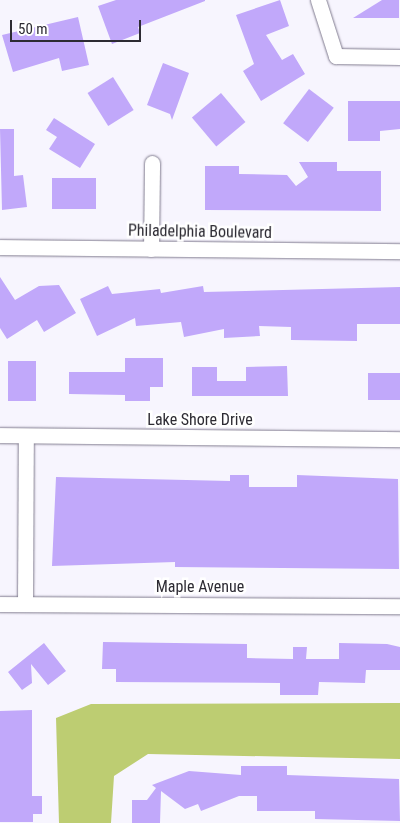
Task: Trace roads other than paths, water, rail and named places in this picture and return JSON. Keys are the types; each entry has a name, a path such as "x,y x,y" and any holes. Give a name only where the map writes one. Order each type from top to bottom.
{"street":[{"path":"318,0 336,56 400,57"},
{"path":"151,249 152,163"},
{"name":"Philadelphia Boulevard","path":"0,247 400,251"},
{"name":"Lake Shore Drive","path":"0,435 400,439"},
{"path":"25,603 26,436"},
{"name":"Maple Avenue","path":"1,606 25,603 400,606"}]}
